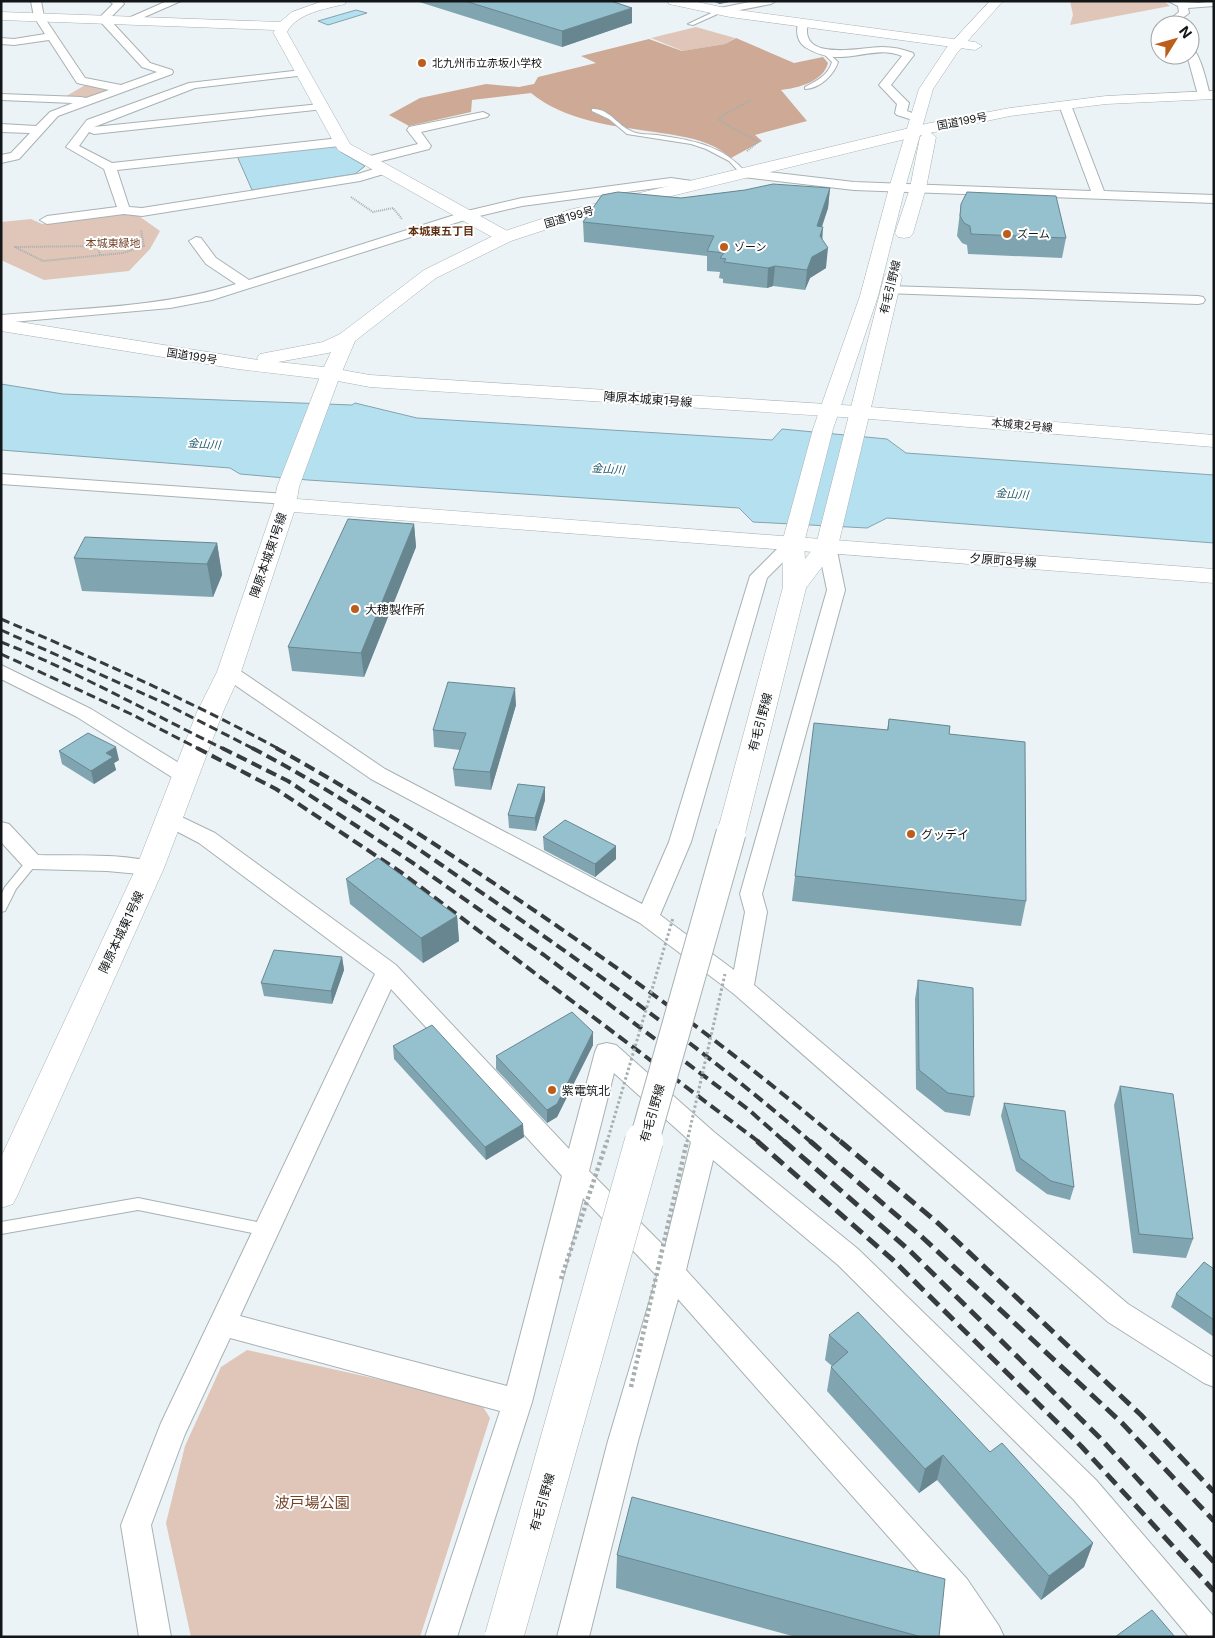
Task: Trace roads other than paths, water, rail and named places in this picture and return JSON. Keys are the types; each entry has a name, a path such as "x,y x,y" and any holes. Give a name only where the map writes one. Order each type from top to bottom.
{"main road":[{"path":"340,1 300,14 283,26 280,32 340,142 344,147 366,161 505,237"},
{"path":"674,1 720,11 967,45"},
{"name":"有毛引野線","path":"795,587 828,540 889,290 918,188 919,126 940,99 967,45 997,1"},
{"name":"有毛引野線","path":"504,1637 731,832 795,587 794,537 827,420 869,296 897,188 919,126 926,89 952,50 967,45 1015,1"},
{"path":"1,16 283,26"},
{"name":"国道199号","path":"1,325 238,363 331,374 347,338 430,274 505,237 575,214 743,173 919,126 1065,105 1153,97 1209,95"},
{"path":"238,363 328,347 347,338"},
{"name":"陣原本城東1号線","path":"2,1192 150,868 185,776 229,672 286,497 331,374 370,381 827,420"},
{"name":"本城東2号線","path":"827,420 1214,441"},
{"name":"夕原町8号線","path":"286,497 794,537 1214,576"}],"street":[{"path":"36,1 39,17 81,81 122,90"},
{"path":"1,159 15,156 54,114 168,72 146,65 121,36 103,19 119,4 114,1"},
{"path":"129,20 176,1"},
{"path":"720,11 771,1"},
{"path":"1178,3 1206,6 1214,3"},
{"path":"1178,3 1184,13 1181,15"},
{"path":"803,23 801,31 805,42 827,54 903,51 910,55 885,85 903,102 901,114 919,126"},
{"path":"1,41 14,42 51,36"},
{"path":"1,53 14,42"},
{"path":"1197,65 1209,95"},
{"path":"302,73 193,84 92,122 72,147 110,167 340,142"},
{"path":"1,85 13,97"},
{"path":"1,97 90,101"},
{"path":"1065,105 1099,196"},
{"path":"86,130 320,106"},
{"path":"366,161 425,146 413,130 483,114"},
{"path":"1,128 38,130"},
{"path":"110,167 129,211"},
{"path":"47,220 129,211 142,212 360,177 383,170"},
{"path":"743,173 854,186 1214,200"},
{"path":"1,319 170,304 212,296 467,215 522,202 671,182 692,185"},
{"path":"196,241 211,261 248,285"},
{"path":"889,290 1198,300"},
{"path":"1,479 286,497"},
{"path":"648,917 680,842 759,576 794,537"},
{"path":"733,981 756,912 751,894 836,590 828,540"},
{"path":"1,671 84,713 185,776"},
{"path":"229,672 378,774 648,917 733,981 1118,1313 1214,1374"},
{"path":"170,818 207,838 388,971 575,1173 672,1273 956,1590 988,1637"},
{"path":"1,829 32,862 107,864 150,868"},
{"path":"155,1637 136,1525 171,1433 221,1323 267,1230 388,971"},
{"path":"442,1637 517,1402 607,1052 705,1139 848,1257 1085,1490 1210,1637"},
{"path":"573,1637 623,1441 672,1273 705,1139"},
{"path":"221,1323 517,1402"},
{"path":"952,1637 956,1590"}],"lane":[{"path":"691,24 720,11"},
{"path":"807,88 828,75 834,67 835,62 827,54"},
{"path":"594,110 611,118 629,133 692,142 731,160 743,173"},
{"path":"1,908 11,887 32,862"},
{"path":"1,1228 138,1204 267,1230"}],"water":[{"path":"356,10 367,13 328,25 318,21"},
{"path":"334,145 341,152 365,166 355,174 252,190 237,156"},
{"name":"金山川","path":"1,384 63,394 352,405 355,403 417,418 772,440 782,429 887,439 906,453 1214,475 1214,543 887,518 867,528 753,522 739,508 308,480 240,474 230,468 1,450"}],"railway":[{"path":"1,619 142,681 279,749"},
{"path":"1,630 164,703 254,749"},
{"path":"1,642 86,680 288,781 413,863 544,955 749,1110 785,1142"},
{"path":"1,654 131,714 199,749"},
{"path":"197,748 276,789 402,873 759,1142"},
{"path":"252,748 348,803 541,934 698,1049 811,1142"},
{"path":"276,748 329,778 406,826 483,876 621,971 754,1071 841,1142"},
{"path":"757,1141 893,1260 1082,1447 1214,1591"},
{"path":"784,1141 909,1250 1100,1438 1214,1562"},
{"path":"810,1141 922,1237 1122,1423 1214,1521"},
{"path":"840,1141 939,1224 1141,1415 1214,1492"}],"place":[{"name":"北九州市立赤坂小学校","path":"422,63"},
{"name":"ズーム","path":"1007,234"},
{"name":"ゾーン","path":"724,247"},
{"name":"大穂製作所","path":"355,609"},
{"name":"グッデイ","path":"911,834"},
{"name":"紫電筑北","path":"552,1090"}],"district":[{"name":"本城東五丁目","path":"441,231"}],"park label":[{"name":"本城東緑地","path":"113,243"},
{"name":"波戸場公園","path":"312,1502"}]}
